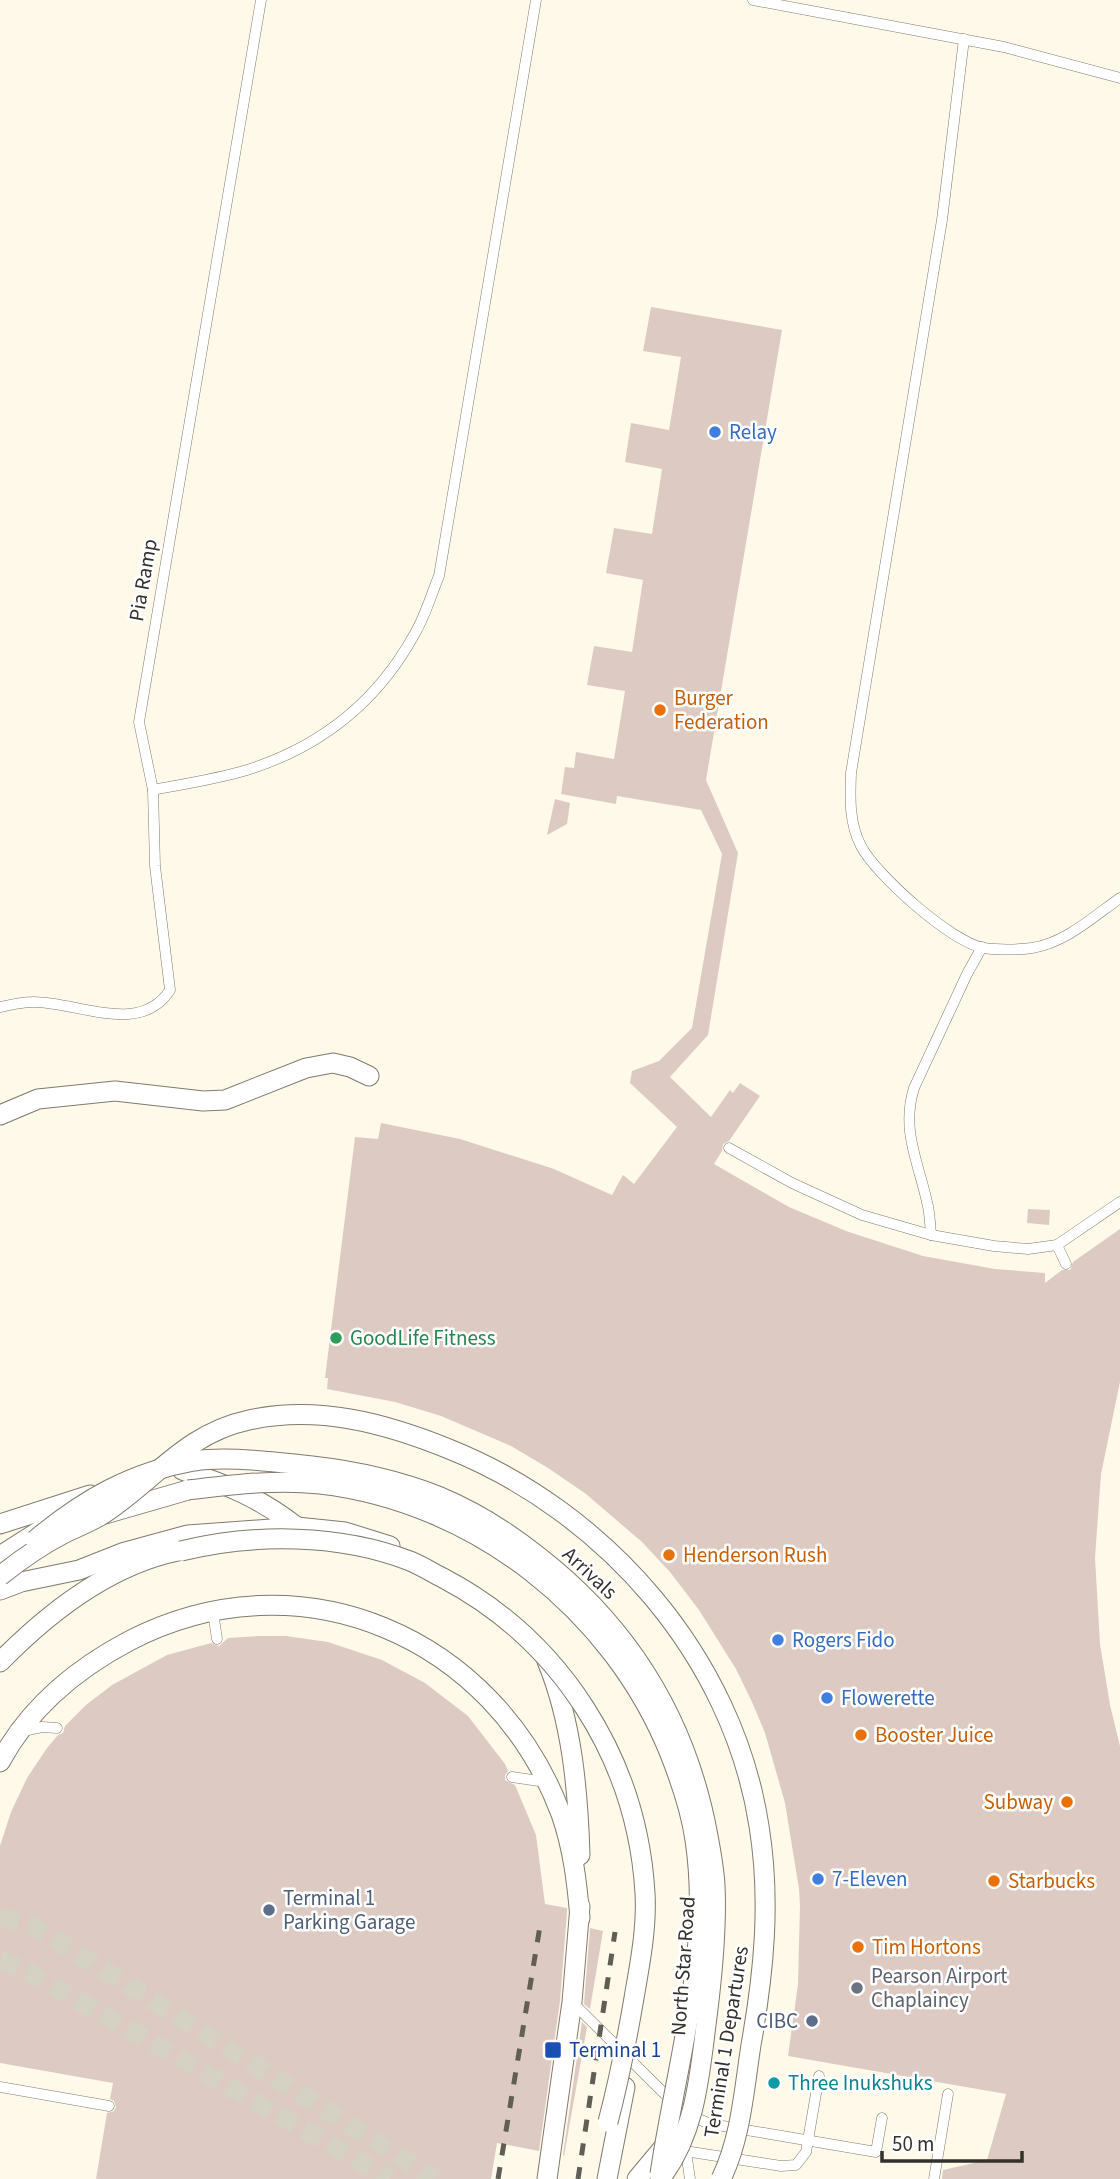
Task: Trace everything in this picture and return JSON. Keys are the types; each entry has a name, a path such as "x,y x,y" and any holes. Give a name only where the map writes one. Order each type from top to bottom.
{"street":[{"path":"0,1115 38,1099 115,1091 203,1101 225,1100 306,1068 333,1063 369,1076"},
{"name":"Terminal 1 Departures","path":"100,1516 170,1458 210,1433 229,1425 267,1417 290,1414 326,1415 400,1430 486,1465 558,1509 623,1565 677,1628 708,1679 734,1735 747,1772 760,1828 766,1903 763,1970 736,2137 721,2179"},
{"name":"Arrivals","path":"0,1568 62,1516 126,1480 195,1461 296,1464 371,1474 441,1497 481,1517 522,1544 592,1603 629,1646 674,1724 701,1796 715,1883 713,1963 694,2108 682,2143 659,2179"},
{"name":"North Star Road","path":"0,1524 148,1475 254,1465 318,1469 373,1478 432,1497 485,1522 542,1562 585,1602 622,1644 649,1684 684,1755 695,1789 708,1855 713,1908 710,1977 693,2095 672,2138 637,2179"},
{"path":"182,1470 241,1491 297,1527"},
{"name":"Terminal 1 Departures","path":"100,1516 188,1490 264,1482 320,1484 397,1500 452,1521 515,1559 536,1574 583,1618 607,1645 628,1673 661,1731 676,1769 695,1840 700,1912 698,1950 659,2179"},
{"path":"0,1584 121,1485"},
{"path":"0,1556 62,1516"},
{"path":"0,1576 22,1558 100,1516"},
{"path":"0,1590 21,1582 79,1570 122,1553 188,1535 297,1527 345,1532 397,1548 478,1592 536,1639 570,1676 598,1716 619,1756 647,1852 650,1908 643,1990 607,2179"},
{"path":"0,1662 33,1631 92,1587 148,1560 219,1543 292,1539 357,1546 411,1562 468,1591 517,1628 566,1679 598,1727 616,1765 636,1836 645,1892 641,1958 599,2179"},
{"path":"0,1762 29,1717 61,1686 107,1653 149,1631 213,1612 260,1605 321,1609 346,1614 387,1628 419,1643 456,1669 490,1699 517,1730 547,1782 561,1814 574,1864 580,1918"},
{"path":"536,1639 559,1695 579,1810 580,1918 572,2002 547,2179"}],"lane":[{"name":"Pia Ramp","path":"0,1007 32,1002 136,1014 162,1002 170,990 155,866 153,790 139,722 261,0"},
{"path":"153,790 247,770 305,747 360,708 388,675 415,634 439,576 536,0"},
{"path":"753,0 1004,47 1120,78"},
{"path":"964,39 943,220 851,773 852,822 861,846 875,867 927,914 982,947 1031,948 1052,942 1071,933 1120,898"},
{"path":"931,1235 928,1205 910,1141 908,1107 914,1088 982,947"},
{"path":"729,1148 792,1183 862,1215 931,1235 994,1246 1028,1249 1057,1245 1120,1202"},
{"path":"1057,1245 1066,1264"},
{"path":"213,1612 217,1639"},
{"path":"19,1732 42,1727 57,1728"},
{"path":"512,1777 547,1782"},
{"path":"572,2002 685,2115 711,2124 876,2152 882,2118"},
{"path":"685,2151 796,2165 806,2152 819,2076"},
{"path":"0,2087 109,2106"},
{"path":"934,2179 948,2094"},
{"path":"685,2115 685,2151 690,2179"}],"building":[{"path":"651,307 782,330 706,780 738,853 708,1035 670,1077 711,1117 730,1090 733,1093 740,1083 760,1096 729,1141 723,1144 714,1164 789,1207 846,1231 923,1256 995,1269 1045,1273 1045,1283 1062,1270 1070,1270 1073,1262 1120,1229 1120,1382 1101,1474 1095,1558 1100,1644 1120,1746 1120,2179 942,2179 943,2170 987,2160 1006,2094 788,2056 798,1984 800,1905 785,1803 765,1733 752,1702 736,1669 699,1610 670,1572 642,1542 586,1494 511,1446 441,1416 395,1402 327,1389 328,1378 325,1378 355,1137 378,1139 381,1123 460,1139 554,1169 612,1195 623,1175 634,1184 677,1127 630,1083 632,1071 659,1061 692,1028 722,854 701,810 617,796 616,804 561,794 565,767 574,768 576,752 614,759 625,691 587,685 594,646 632,652 643,580 606,573 614,528 652,534 662,469 625,462 631,423 669,430 681,357 643,351"},
{"path":"555,799 570,803 567,824 547,835"},
{"path":"1028,1209 1050,1210 1049,1225 1027,1223"},
{"name":"Terminal 1 Parking Garage","path":"286,1636 328,1642 382,1660 425,1683 468,1716 505,1764 508,1771 505,1780 515,1785 536,1835 545,1904 567,1908 567,1912 560,2001 539,2151 497,2143 491,2179 96,2179 107,2113 114,2111 116,2107 110,2099 113,2083 0,2063 0,1846 11,1812 27,1778 47,1748 63,1733 65,1726 112,1685 167,1655 211,1643 219,1646 228,1638"},
{"path":"590,1928 603,1931 590,2009 584,2004"},
{"path":"582,2022 587,2027 564,2156 563,2155"}],"tunnel":[{"path":"0,1917 29,1925 48,1935 435,2179"},
{"path":"0,1960 27,1971 390,2179"}],"railway":[{"path":"498,2179 541,1920"},
{"path":"578,2179 615,1932"}],"place":[{"name":"Relay","path":"715,432"},
{"name":"Burger Federation","path":"660,710"},
{"name":"GoodLife Fitness","path":"336,1338"},
{"name":"Henderson Rush","path":"669,1555"},
{"name":"Rogers Fido","path":"778,1640"},
{"name":"Flowerette","path":"827,1698"},
{"name":"Booster Juice","path":"861,1735"},
{"name":"Subway","path":"1067,1802"},
{"name":"7-Eleven","path":"818,1879"},
{"name":"Starbucks","path":"994,1881"},
{"name":"Terminal 1 Parking Garage","path":"269,1910"},
{"name":"Tim Hortons","path":"858,1947"},
{"name":"Pearson Airport Chaplaincy","path":"857,1988"},
{"name":"CIBC","path":"812,2021"},
{"name":"Terminal 1","path":"553,2050"},
{"name":"Three Inukshuks","path":"774,2083"}]}
